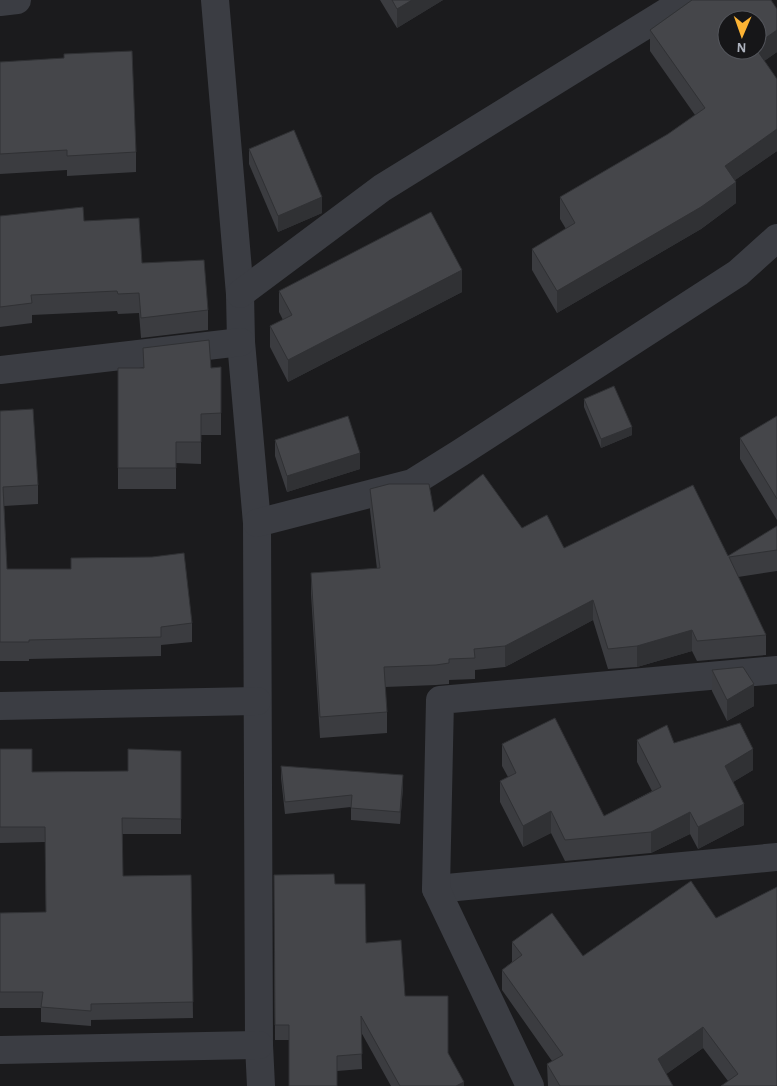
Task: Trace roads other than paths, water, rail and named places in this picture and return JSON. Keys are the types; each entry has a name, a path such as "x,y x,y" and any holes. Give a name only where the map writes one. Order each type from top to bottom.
{"street":[{"path":"0,2 17,0"},
{"path":"215,0 257,524 256,701 261,1086"},
{"path":"240,294 382,188 686,0"},
{"path":"257,524 412,483 469,448 738,272 777,238"},
{"path":"0,370 241,342"},
{"path":"530,1086 436,889 440,700 777,670"},
{"path":"0,706 256,701"},
{"path":"436,889 777,857"},
{"path":"0,1050 259,1045"}]}
